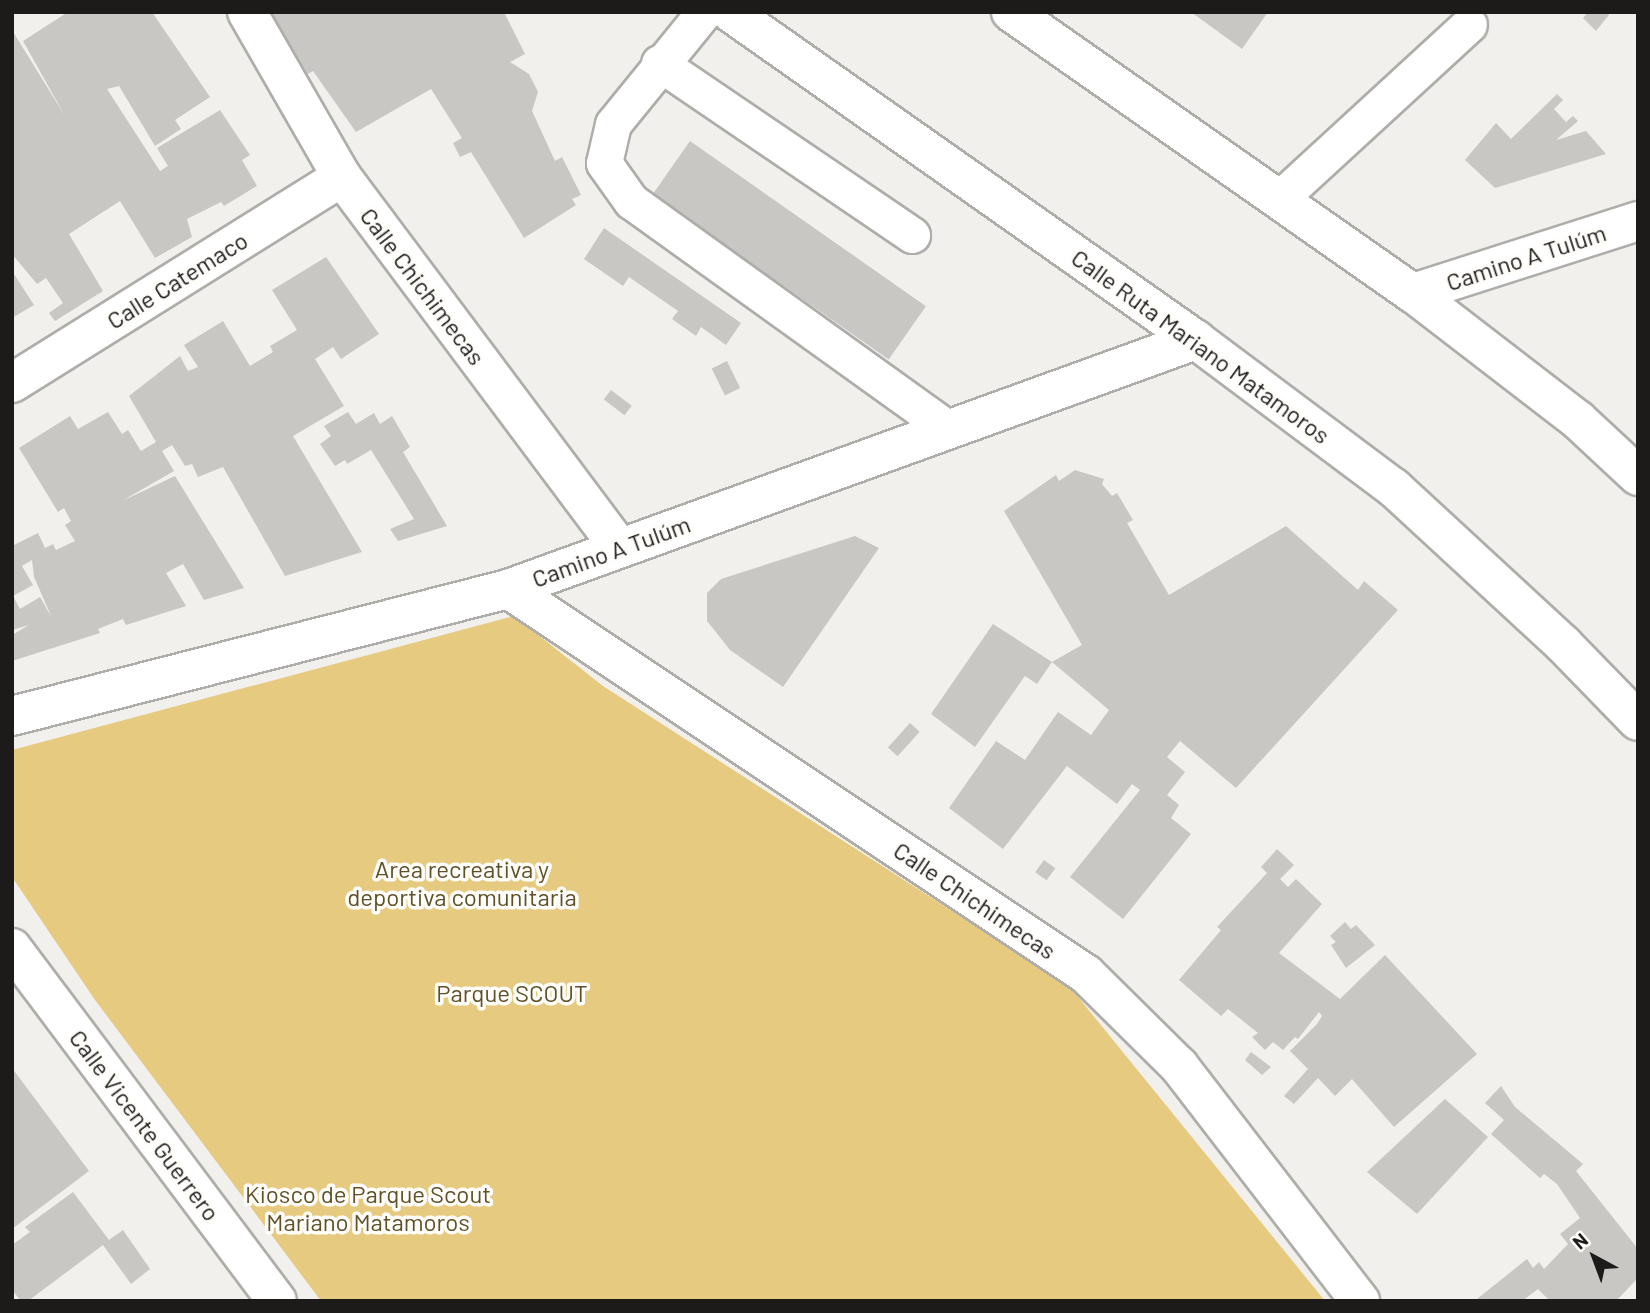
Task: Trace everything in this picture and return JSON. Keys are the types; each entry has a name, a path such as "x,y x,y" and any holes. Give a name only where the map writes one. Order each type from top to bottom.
{"street":[{"name":"Calle Chichimecas","path":"247,12 342,177 619,547"},
{"name":"Calle Ruta Mariano Matamoros","path":"730,12 1196,340 1394,488 1563,644 1638,721"},
{"path":"1011,12 1413,293 1578,420 1638,476"},
{"name":"Calle Catemaco","path":"12,383 342,177"},
{"name":"Camino A Tulúm","path":"1413,293 1638,222"},
{"name":"Camino A Tulúm","path":"12,716 508,589 1196,340"},
{"name":"Calle Chichimecas","path":"508,589 1086,974 1179,1066 1360,1301"},
{"name":"Calle Vicente Guerrero","path":"12,948 277,1301"}],"lane":[{"path":"704,12 659,63 613,124 604,163 631,201 948,429"},
{"path":"1279,199 1469,24"},
{"path":"659,63 912,235"}],"green space":[{"name":"Parque SCOUT","path":"514,616 603,686 1070,987 1325,1301 321,1301 95,1000 12,877 12,750"}],"building":[{"path":"68,12 152,12 210,97 175,120 181,129 155,146 119,86 107,89 160,171 168,166 157,148 220,110 250,155 242,160 257,186 224,206 221,202 187,219 192,237 155,258 120,201 69,234 103,291 55,321 49,313 63,303 46,278 37,284 12,254 12,30 65,116 23,41"},
{"path":"267,12 504,12 525,54 510,62 529,74 538,92 532,111 555,161 562,157 581,195 572,199 576,205 524,238 471,152 460,157 453,143 462,138 431,89 356,132 313,71 308,74"},
{"path":"1191,12 1268,12 1242,49"},
{"path":"1588,12 1606,12 1609,15 1596,31 1583,18"},
{"path":"1557,94 1563,100 1554,109 1566,122 1573,116 1578,121 1556,140 1586,131 1606,154 1495,188 1465,160 1496,123 1511,139"},
{"path":"690,141 926,306 889,359 653,194"},
{"path":"604,228 741,323 726,345 701,327 696,336 672,319 678,311 629,277 623,286 584,259"},
{"path":"326,257 379,334 341,359 333,347 315,359 344,406 293,436 362,552 285,576 223,467 198,477 192,464 185,466 172,445 162,451 174,471 122,501 175,476 244,588 204,600 183,564 166,573 186,606 126,625 123,619 98,629 100,633 12,661 12,635 29,625 12,630 12,546 38,533 45,548 53,544 56,550 75,541 65,525 71,521 64,508 58,512 19,448 70,416 78,429 108,412 122,434 128,430 141,451 156,442 129,396 180,356 188,371 198,367 184,345 223,321 250,366 273,352 270,346 297,330 272,290","holes":["32,560 34,577 52,618 40,597 20,609 13,596 33,585 22,566"]},
{"path":"12,271 34,305 12,318"},
{"path":"727,361 740,388 725,395 712,368"},
{"path":"611,390 632,406 625,415 604,400"},
{"path":"348,412 356,424 374,413 380,424 392,416 410,447 403,452 447,526 398,541 390,529 414,519 371,450 347,464 345,460 335,466 320,444 331,436 324,426"},
{"path":"1075,470 1104,479 1102,484 1112,496 1117,493 1133,520 1127,523 1169,595 1286,526 1358,590 1364,581 1398,610 1236,788 1180,741 1167,757 1185,772 1167,795 1179,805 1171,818 1191,834 1123,919 1070,877 1140,790 1132,784 1117,804 1067,766 1003,849 949,808 996,741 1025,760 1058,712 1091,735 1109,710 1052,662 1082,645 1004,511 1056,475 1059,481"},
{"path":"855,536 879,548 783,687 730,650 707,621 707,593 721,579"},
{"path":"993,624 1052,662 1037,684 1025,676 975,747 931,714"},
{"path":"910,723 920,732 898,756 888,748"},
{"path":"1277,849 1294,865 1280,879 1288,887 1296,879 1322,904 1279,953 1340,999 1385,955 1477,1054 1394,1127 1352,1079 1335,1096 1318,1078 1294,1104 1284,1096 1308,1069 1290,1051 1317,1024 1322,1016 1319,1012 1298,1039 1295,1037 1283,1050 1273,1042 1265,1050 1252,1037 1258,1033 1228,1009 1221,1016 1179,980 1221,930 1217,927 1267,873 1261,867"},
{"path":"1044,860 1055,868 1047,880 1035,872"},
{"path":"1345,922 1351,929 1356,925 1375,945 1346,968 1331,945 1336,942 1330,936"},
{"path":"1251,1052 1271,1067 1262,1075 1245,1060"},
{"path":"12,1068 89,1171 12,1229"},
{"path":"1501,1086 1515,1107 1583,1164 1576,1171 1638,1249 1638,1278 1616,1301 1550,1301 1538,1289 1522,1301 1477,1299 1527,1259 1533,1268 1539,1262 1544,1269 1568,1244 1560,1234 1580,1218 1557,1184 1544,1174 1540,1178 1491,1134 1504,1120 1485,1103"},
{"path":"1445,1099 1488,1137 1417,1214 1367,1172"},
{"path":"73,1192 109,1240 123,1230 150,1269 131,1284 103,1245 28,1301 21,1301 12,1290 12,1245 30,1232 25,1227"}],"park label":[{"name":"Area recreativa y deportiva comunitaria","path":"462,883"},
{"name":"Kiosco de Parque Scout Mariano Matamoros","path":"368,1208"}]}
